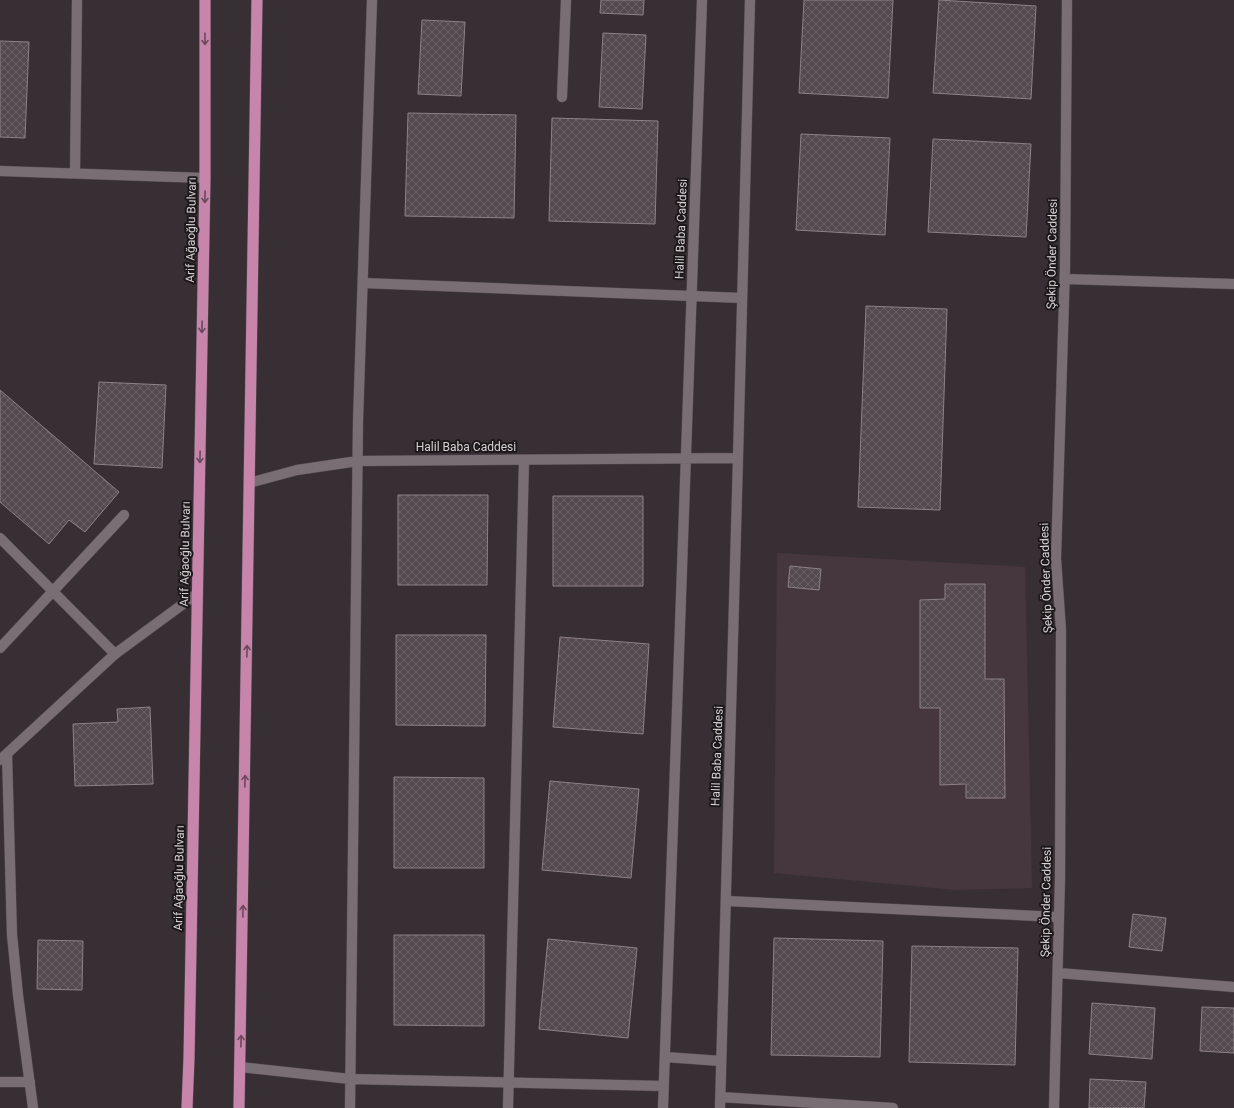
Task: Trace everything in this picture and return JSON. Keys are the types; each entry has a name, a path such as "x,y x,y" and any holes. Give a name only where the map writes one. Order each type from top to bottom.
{"highway":[{"name":"Arif Ağaoğlu Bulvarı","path":"187,1108 205,178 205,0"},
{"path":"239,1108 257,0"}],"street":[{"path":"76,173 77,0"},
{"path":"350,1108 358,461 372,0"},
{"path":"562,97 566,0"},
{"name":"Halil Baba Caddesi","path":"663,1108 702,0"},
{"path":"738,458 750,0"},
{"name":"Şekip Önder Caddesi","path":"1054,1108 1060,917 1061,630 1056,559 1065,279 1067,0"},
{"path":"0,171 205,178"},
{"path":"1065,279 1234,284"},
{"path":"363,283 742,298"},
{"name":"Halil Baba Caddesi","path":"250,483 297,470 358,461 738,458 720,1108"},
{"path":"508,1108 524,460"},
{"path":"0,648 124,515"},
{"path":"0,538 115,654"},
{"path":"33,1108 18,995 12,935 4,757 115,654 198,593"},
{"path":"726,901 1060,917"},
{"path":"1058,973 1234,987"},
{"path":"665,1057 721,1061"},
{"path":"240,1066 350,1079 664,1086"},
{"path":"0,1082 30,1082"},
{"path":"721,1097 893,1108"}],"shaded area":[{"path":"777,553 1025,567 1032,888 956,890 774,873"}],"building":[{"path":"601,0 644,0 643,15 600,13"},
{"path":"804,0 893,0 888,98 799,93"},
{"path":"939,0 1036,6 1031,99 933,93"},
{"path":"422,20 465,22 461,96 418,94"},
{"path":"603,33 646,35 642,109 599,107"},
{"path":"0,41 29,42 25,138 0,137"},
{"path":"408,113 516,115 514,218 405,216"},
{"path":"552,118 658,121 655,224 549,221"},
{"path":"801,134 890,138 885,235 796,230"},
{"path":"933,139 1031,144 1026,237 928,232"},
{"path":"866,306 947,309 940,510 858,507"},
{"path":"99,382 166,385 162,468 94,464"},
{"path":"0,390 119,492 85,532 69,520 49,544 0,502"},
{"path":"398,495 488,495 487,585 398,585"},
{"path":"553,496 643,496 643,586 553,586"},
{"path":"790,566 821,569 819,590 788,587"},
{"path":"945,584 985,584 985,679 1004,679 1005,798 966,798 966,784 940,785 940,708 920,708 920,600 945,599"},
{"path":"396,635 486,635 485,726 396,725"},
{"path":"560,637 649,644 643,734 553,727"},
{"path":"150,707 153,784 75,786 73,724 118,722 117,709"},
{"path":"394,777 484,778 484,868 394,868"},
{"path":"550,781 639,789 631,878 542,870"},
{"path":"1133,914 1166,918 1162,951 1129,947"},
{"path":"394,935 484,935 484,1026 394,1025"},
{"path":"774,938 883,941 880,1057 771,1055"},
{"path":"548,939 637,948 628,1038 539,1029"},
{"path":"38,940 83,941 82,990 37,989"},
{"path":"912,946 1018,948 1015,1065 909,1062"},
{"path":"1092,1003 1155,1008 1152,1059 1089,1054"},
{"path":"1202,1007 1234,1008 1234,1053 1200,1051"},
{"path":"1090,1079 1146,1082 1144,1108 1089,1108"}]}
